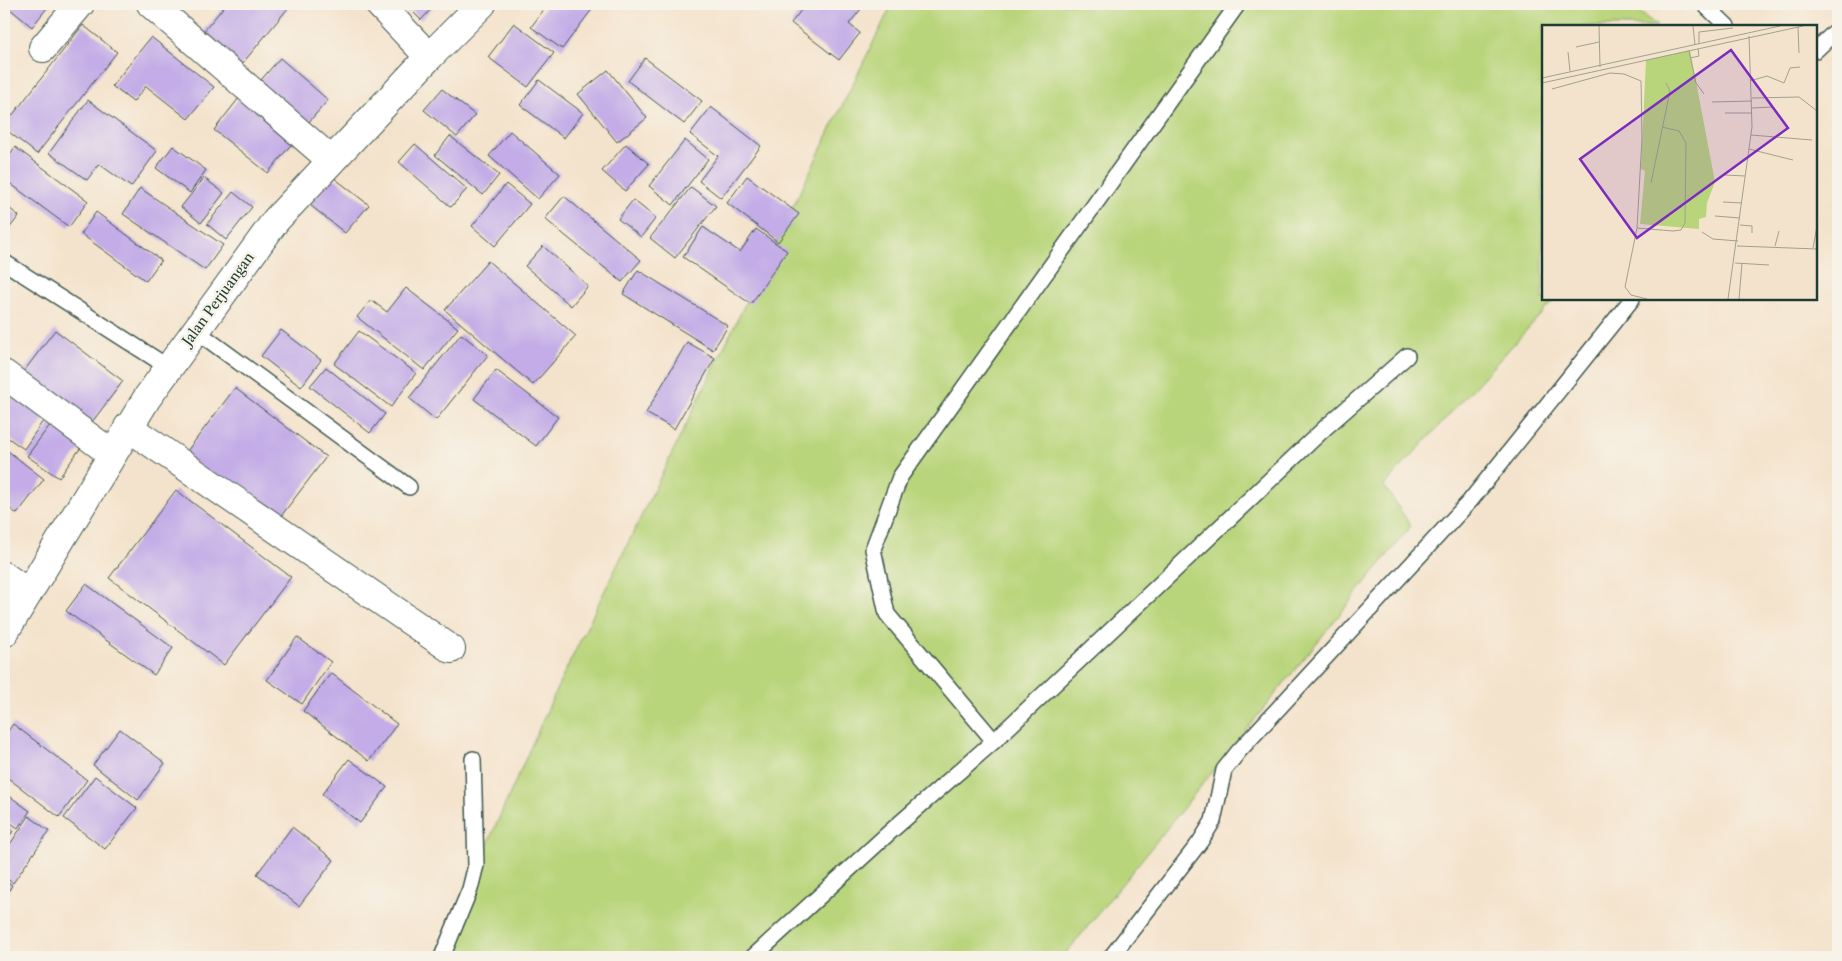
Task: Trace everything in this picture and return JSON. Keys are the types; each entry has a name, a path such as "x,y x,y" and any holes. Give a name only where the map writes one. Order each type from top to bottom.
{"street":[{"path":"43,48 80,4"},
{"path":"151,4 331,160"},
{"path":"379,4 429,57"},
{"name":"Jalan Perjuangan","path":"4,633 128,427 168,366 276,220 429,57 482,4"},
{"path":"4,374 112,454"},
{"path":"128,427 451,649"},
{"path":"4,576 28,593"}],"lane":[{"path":"994,741 886,614 873,548 900,478 1238,4"},
{"path":"1704,4 1725,25"},
{"path":"1817,49 1838,29"},
{"path":"4,262 168,366"},
{"path":"1111,957 1213,821 1224,770 1239,751 1470,501 1631,300"},
{"path":"195,330 409,487"},
{"path":"753,957 891,831 994,741 1326,427 1407,356"},
{"path":"442,957 470,889 476,865 473,759"}],"green space":[{"path":"892,4 1629,4 1656,25 1542,25 1542,300 1554,300 1384,486 1411,526 1063,957 437,957 558,686"}],"building":[{"path":"4,4 50,4 32,27"},
{"path":"226,4 286,4 289,7 237,70 198,38"},
{"path":"405,4 436,4 421,20"},
{"path":"548,4 588,4 593,8 562,49 531,27"},
{"path":"806,4 865,4 849,24 860,33 839,60 791,23"},
{"path":"514,23 554,53 528,87 488,57"},
{"path":"83,25 117,52 37,154 4,128 4,126"},
{"path":"151,37 214,87 188,119 146,86 133,102 112,86"},
{"path":"280,58 328,100 302,130 254,88"},
{"path":"645,58 702,101 684,124 628,81"},
{"path":"608,70 647,118 617,142 578,94"},
{"path":"539,80 583,113 564,138 520,105"},
{"path":"442,89 475,115 457,137 424,110"},
{"path":"239,98 294,141 268,173 214,130"},
{"path":"88,100 157,151 131,187 99,164 87,180 49,153"},
{"path":"711,107 761,146 721,198 699,181 718,156 690,134"},
{"path":"510,131 560,174 538,199 489,156"},
{"path":"450,136 499,175 483,195 435,155"},
{"path":"685,140 708,159 673,205 649,186"},
{"path":"415,144 467,189 451,207 399,162"},
{"path":"626,144 649,164 625,191 602,171"},
{"path":"173,146 206,170 190,193 156,168"},
{"path":"15,147 88,201 69,227 4,179 4,163"},
{"path":"747,176 799,214 778,242 727,203"},
{"path":"333,177 369,205 345,233 310,205"},
{"path":"204,178 224,193 201,223 181,207"},
{"path":"506,184 530,204 495,246 472,226"},
{"path":"691,187 716,206 675,258 650,238"},
{"path":"140,188 223,245 205,270 123,214"},
{"path":"233,192 252,207 226,240 207,224"},
{"path":"564,196 641,260 622,282 545,219"},
{"path":"633,200 656,218 641,237 618,219"},
{"path":"4,204 19,216 4,235"},
{"path":"96,212 161,260 146,281 81,234"},
{"path":"703,227 740,252 756,229 787,251 751,304 683,257"},
{"path":"543,246 588,286 571,306 525,266"},
{"path":"488,261 576,336 533,385 445,310"},
{"path":"638,270 728,326 713,350 623,294"},
{"path":"406,288 458,328 424,370 357,317 371,300 387,312"},
{"path":"55,330 123,381 86,430 18,379"},
{"path":"281,330 321,360 301,387 261,356"},
{"path":"359,331 416,373 391,407 334,364"},
{"path":"461,334 488,355 436,420 409,398"},
{"path":"687,342 715,358 674,429 646,413"},
{"path":"326,367 385,414 370,433 310,386"},
{"path":"496,370 558,417 536,446 474,399"},
{"path":"4,384 47,415 24,449 4,435"},
{"path":"235,388 326,457 275,524 184,455"},
{"path":"53,421 84,443 59,478 27,456"},
{"path":"8,451 44,479 17,514 4,504 4,457"},
{"path":"176,490 291,577 224,665 109,578"},
{"path":"86,584 173,648 154,675 66,611"},
{"path":"297,637 331,662 302,704 267,680"},
{"path":"331,673 397,724 369,761 303,711"},
{"path":"13,724 87,780 59,817 4,775 4,737"},
{"path":"120,729 165,763 138,800 93,765"},
{"path":"349,759 387,787 360,823 322,794"},
{"path":"95,776 137,808 105,849 64,818"},
{"path":"4,792 30,811 18,828 4,818"},
{"path":"29,816 49,831 13,883 4,877 4,853"},
{"path":"4,824 13,831 4,844"},
{"path":"292,827 334,860 299,906 257,874"},
{"path":"4,881 12,885 4,899"}]}
